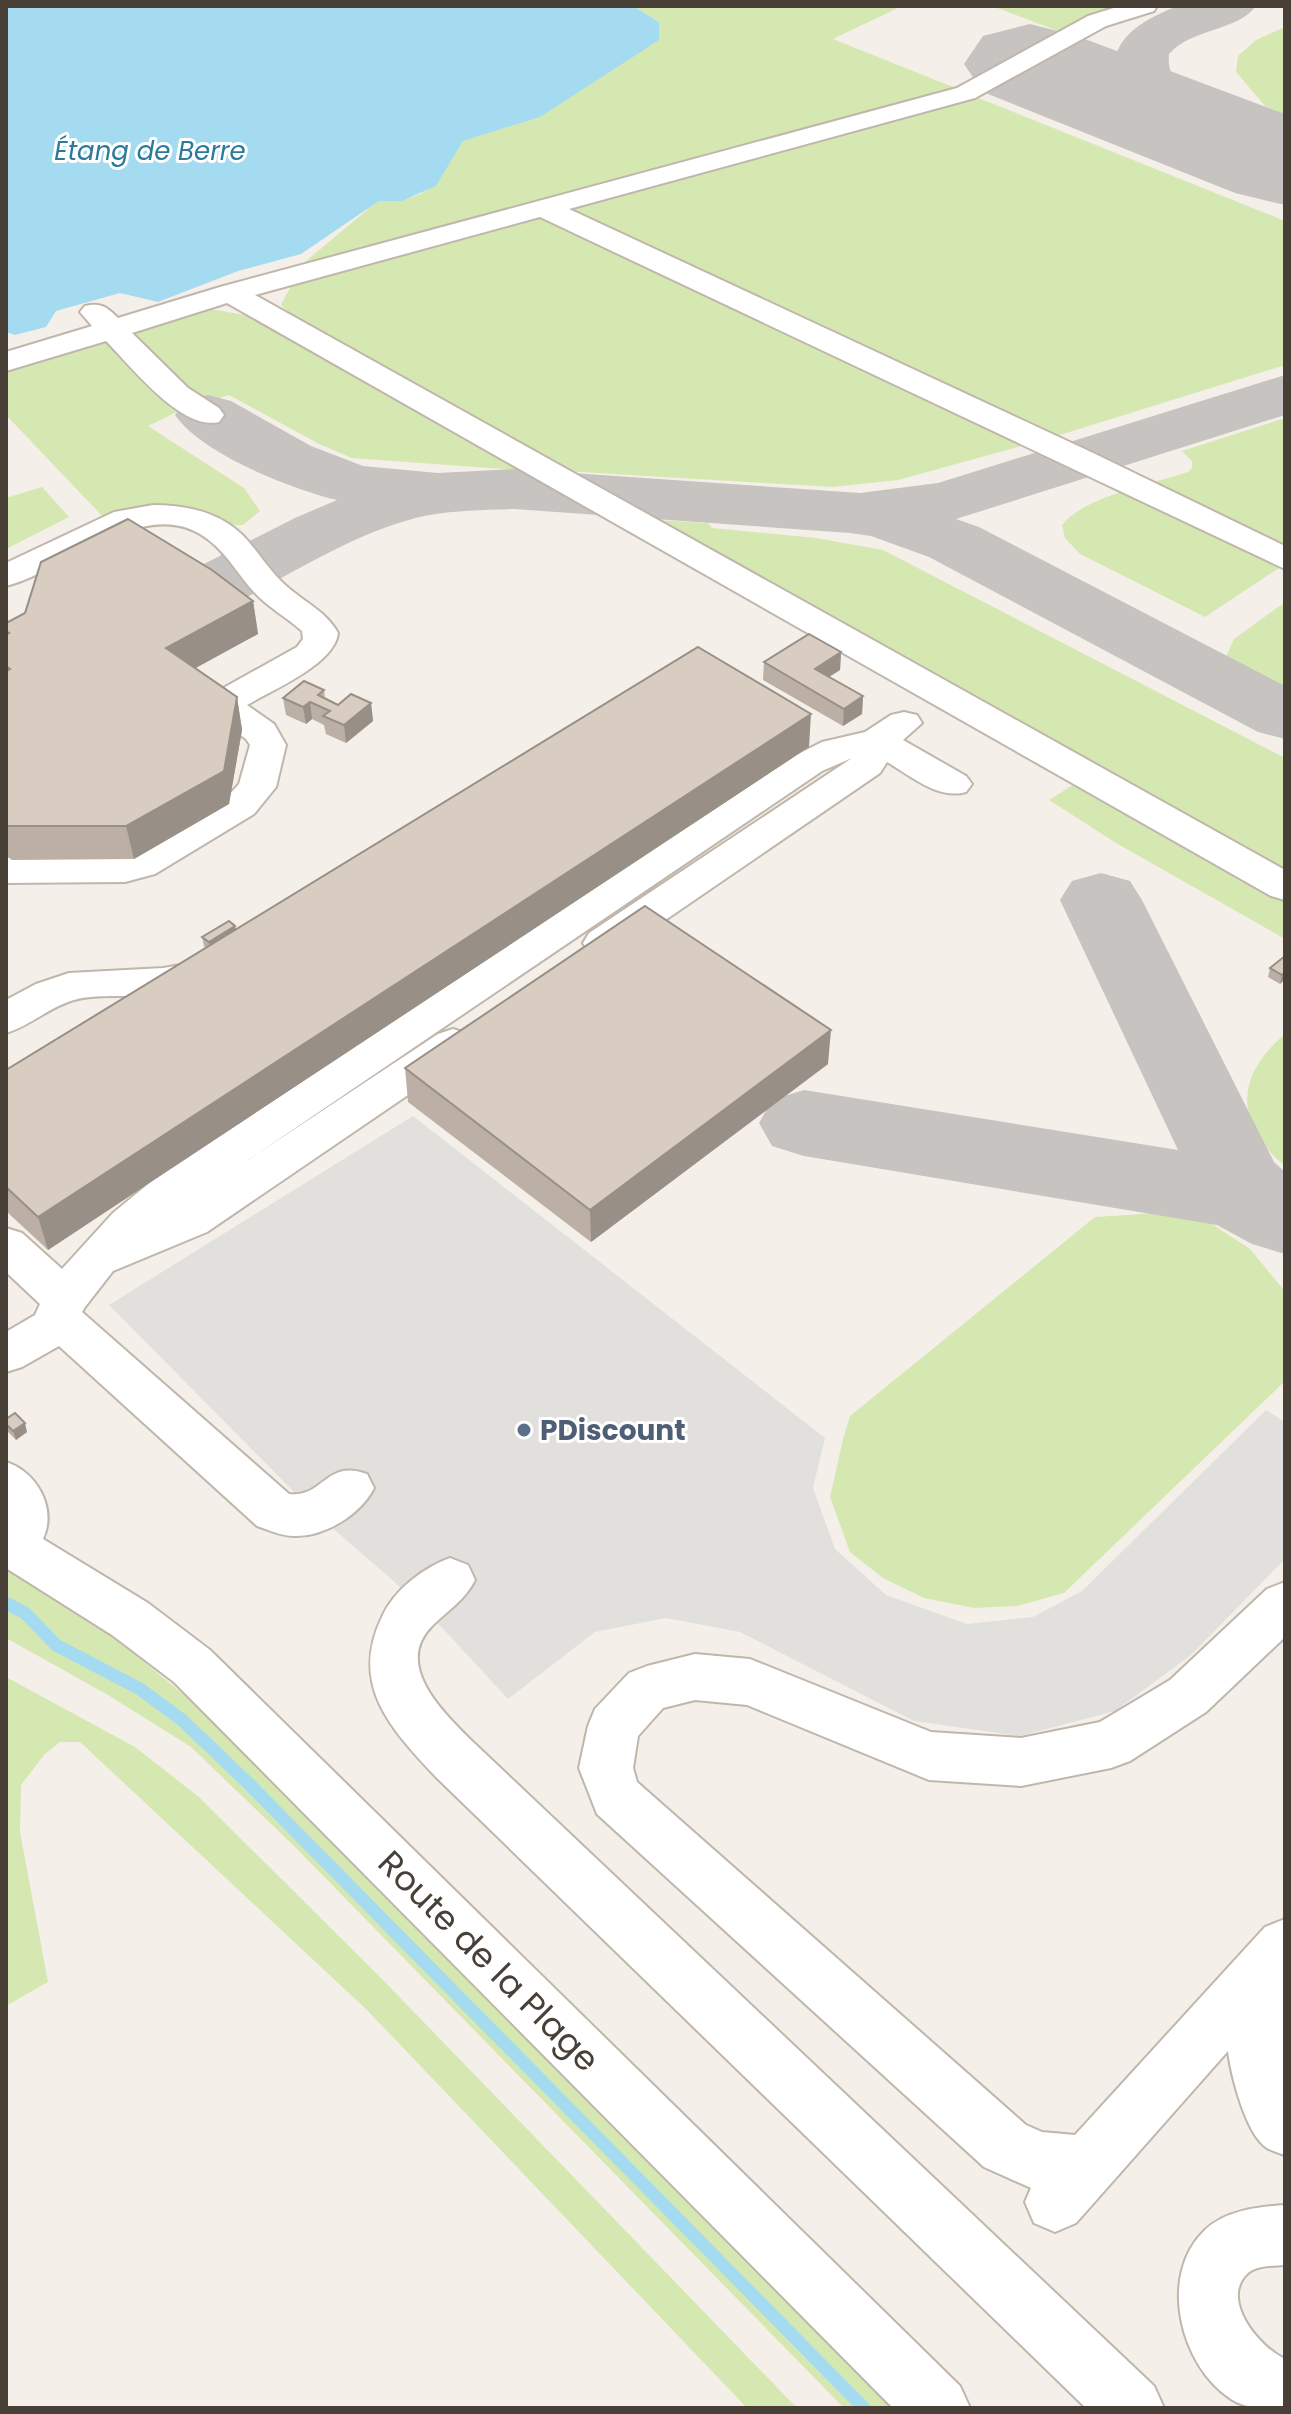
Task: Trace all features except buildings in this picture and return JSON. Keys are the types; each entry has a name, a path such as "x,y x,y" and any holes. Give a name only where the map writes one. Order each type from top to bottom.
{"street":[{"path":"6,362 230,293 966,93 1097,21 1145,6"},
{"path":"543,208 1080,459 1285,559"},
{"path":"230,293 1285,887"},
{"path":"89,305 177,395 208,415"},
{"path":"6,576 126,519 147,514 172,514 196,521 229,540 271,590 315,624 321,634 320,642 309,654 222,704 261,732 268,745 257,787 241,805 141,865 125,869 6,870"},
{"path":"6,1354 42,1335 98,1259 191,1220 867,765 909,699 925,685"},
{"path":"890,732 942,713 957,703"},
{"path":"890,732 953,784"},
{"path":"6,1019 56,990 81,984 178,980 200,973 240,948"},
{"path":"6,1245 62,1308 274,1511 290,1518 301,1517 329,1504 350,1488"},
{"name":"Route de la Plage","path":"6,1482 25,1510 24,1527 10,1543 130,1619 192,1666 938,2408"},
{"path":"450,1580 406,1619 399,1637 393,1658 395,1676 411,1712 455,1760 1132,2408"},
{"path":"1272,1962 1070,2184 1040,2162 1005,2146 616,1797 606,1768 614,1726 647,1689 695,1677 750,1682 929,1756 1021,1762 1111,1744 1188,1696 1285,1604"},
{"path":"1272,1962 1254,2032 1263,2085 1285,2126"},
{"path":"1285,2235 1268,2234 1245,2239 1226,2252 1213,2272 1208,2297 1212,2324 1223,2349 1242,2371 1266,2386 1285,2391"}],"green space":[{"path":"633,6 902,6 833,39 963,91 300,266 379,200 411,198 431,187 447,168 462,141 540,117 659,22"},
{"path":"992,6 1140,6 1074,23 1058,31"},
{"path":"1285,27 1285,115 1265,106 1236,72 1238,56 1256,40"},
{"path":"971,95 1285,221 1285,365 1047,439 898,480 833,487 564,471 295,318 281,305 291,286"},
{"path":"205,308 256,317 518,470 352,458 319,444 229,395 201,404 134,332"},
{"path":"97,340 112,345 179,411 148,426 244,488 260,511 243,525 234,525 211,516 105,519 6,415 6,367"},
{"path":"1285,418 1285,564 1205,617 1080,554 1065,538 1062,525 1086,506 1120,492 1188,472 1192,461 1182,451"},
{"path":"42,487 69,517 6,549 6,498"},
{"path":"654,520 708,523 712,528 816,538 883,550 1285,758 1285,873"},
{"path":"1285,602 1285,687 1226,657 1234,639"},
{"path":"1081,780 1285,895 1285,939 1116,843 1049,800"},
{"path":"1285,1034 1285,1166 1256,1134 1249,1117 1247,1100 1257,1066"},
{"path":"1157,1213 1209,1222 1250,1249 1283,1289 1285,1381 1064,1593 1017,1606 974,1608 924,1598 883,1578 850,1552 830,1497 850,1416 1095,1217"},
{"path":"6,1566 95,1621 213,1719 899,2408 844,2408 294,1846 191,1747 108,1695 6,1638"},
{"path":"6,1677 135,1747 199,1797 382,1979 797,2408 747,2408 367,2010 80,1742 60,1742 45,1754 21,1785 20,1832 48,1982 6,2006"}],"shaded area":[{"name":"PDiscount","path":"413,1116 825,1438 813,1488 835,1549 886,1595 967,1624 1033,1617 1082,1591 1266,1410 1285,1422 1285,1559 1191,1655 1115,1711 1020,1736 914,1721 740,1632 666,1618 595,1632 508,1699 421,1605 314,1512 109,1305"}],"water":[{"name":"Étang de Berre","path":"6,6 633,6 659,22 659,40 540,117 463,141 436,186 402,201 379,201 301,254 238,271 158,302 120,293 56,311 46,327 15,335 6,332"}],"waterway":[{"path":"6,1603 25,1613 56,1645 140,1689 182,1720 247,1782 864,2408"}],"taxiway":[{"path":"1198,129 1167,106 1149,86 1141,69 1142,53 1153,39 1172,27 1230,6"},
{"path":"866,512 928,506 962,497 1285,394"},
{"path":"208,415 287,461 336,480 393,490 427,491"},
{"path":"209,589 319,532 355,517 392,504 471,489 514,489 850,512 884,517 954,542 1285,716"},
{"path":"1101,900 1240,1184 1262,1206"},
{"path":"804,1123 1131,1175 1234,1194 1262,1206"},
{"path":"1262,1206 1285,1219"}],"runway":[{"path":"1030,64 1285,163"}],"place":[{"name":"PDiscount","path":"524,1430"}]}
